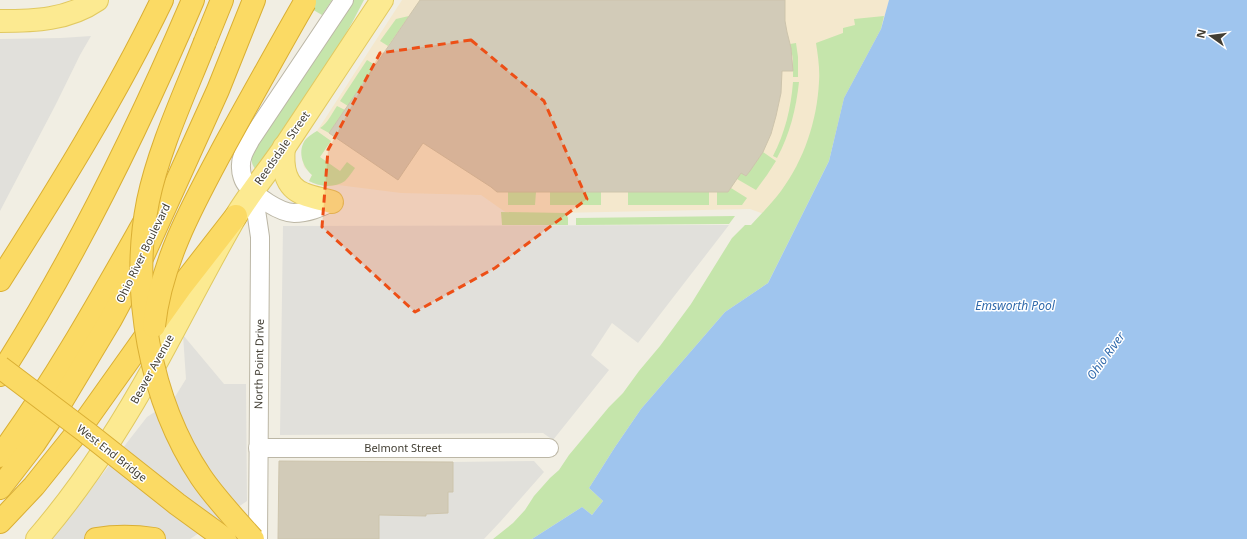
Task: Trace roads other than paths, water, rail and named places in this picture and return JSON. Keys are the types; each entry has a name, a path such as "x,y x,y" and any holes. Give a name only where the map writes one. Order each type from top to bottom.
{"highway":[{"path":"4,271 112,97 162,0"},
{"path":"0,375 38,313 106,188 138,126 194,0"},
{"path":"222,0 163,150 148,200 144,225 142,254 144,309 147,335 153,363 168,413 177,435 201,477 214,495 253,539"},
{"name":"Ohio River Boulevard","path":"0,488 30,450 54,414 133,278 218,90 254,0"},
{"path":"153,363 153,339 158,299 169,259 218,158 305,1"},
{"path":"0,456 37,403 94,311 218,90"},
{"path":"0,522 34,486 79,430 180,288 236,216"},
{"name":"West End Bridge","path":"0,367 86,432 177,504 225,539"},
{"path":"96,539 112,536 154,539"}],"main road":[{"path":"0,21 29,21 62,16 76,11 97,0"},
{"name":"Reedsdale Street","path":"253,190 284,147 382,0"},
{"path":"284,147 284,168 286,175 295,188 303,194 332,202"},
{"name":"Beaver Avenue","path":"37,539 96,461 133,404 206,268 253,190"}],"street":[{"name":"Reedsdale Street","path":"253,190 246,185 241,168 241,160 245,150 344,0"},
{"path":"253,190 265,201 292,213 317,210 332,202"},
{"name":"North Point Drive","path":"253,190 260,236 258,539"},
{"name":"Belmont Street","path":"258,448 549,448"}],"water":[{"name":"Emsworth Pool","path":"889,0 1247,0 1247,539 532,539 582,507 592,515 603,501 589,488 641,409 725,312 768,283 829,161 844,98 881,29"}],"water label":[{"name":"Ohio River","path":"1106,356"}]}
